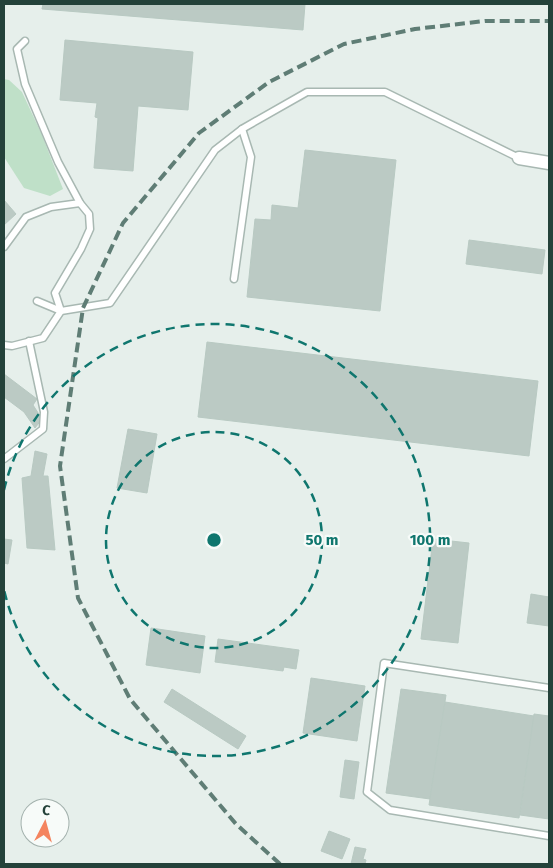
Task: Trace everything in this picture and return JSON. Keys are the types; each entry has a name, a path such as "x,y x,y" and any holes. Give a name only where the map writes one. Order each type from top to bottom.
{"street":[{"path":"520,158 549,163"}],"lane":[{"path":"26,41 17,50 25,84 58,162 80,204 90,214 90,229 81,249 55,293 61,311"},
{"path":"37,301 61,311 110,303 215,150 242,129 307,92 384,92 520,158"},
{"path":"234,279 250,157 242,129"},
{"path":"4,247 26,217 51,208 80,204"},
{"path":"4,345 12,346 43,338 61,311"},
{"path":"4,458 42,429 44,412 29,341"},
{"path":"549,688 384,663 367,792 390,810 549,836"}],"green space":[{"path":"4,79 9,80 22,92 42,135 63,189 50,196 24,188 4,157"}],"building":[{"path":"43,4 305,4 303,30 42,9"},
{"path":"65,40 193,52 188,110 138,106 133,171 94,168 98,118 95,117 97,103 60,100"},
{"path":"305,150 396,160 380,311 247,297 255,219 271,220 272,205 298,208"},
{"path":"4,200 16,214 4,225"},
{"path":"469,240 545,250 542,274 466,264"},
{"path":"207,342 538,381 529,456 198,417"},
{"path":"4,374 37,399 33,405 42,419 35,428 24,412 4,397"},
{"path":"128,429 157,434 147,493 117,488"},
{"path":"35,451 47,454 43,476 48,476 55,550 27,548 22,478 31,476"},
{"path":"4,539 12,540 8,564 4,563"},
{"path":"433,539 469,543 458,643 421,639"},
{"path":"531,594 549,597 549,626 527,623"},
{"path":"151,628 205,636 200,673 146,665"},
{"path":"218,639 299,650 296,669 284,667 283,671 215,662"},
{"path":"311,678 365,686 357,741 303,733"},
{"path":"172,689 246,736 238,749 164,702"},
{"path":"401,689 446,695 430,799 386,793"},
{"path":"445,702 534,716 519,818 429,805"},
{"path":"534,714 549,716 549,819 520,815"},
{"path":"345,760 359,762 354,799 340,797"},
{"path":"329,831 350,839 342,859 321,851"},
{"path":"355,847 366,849 363,859 366,860 365,864 351,864"}],"railway":[{"path":"280,864 236,824 130,699 78,598 60,466 83,308 123,223 199,133 269,82 344,44 415,29 485,21 549,21"}]}
